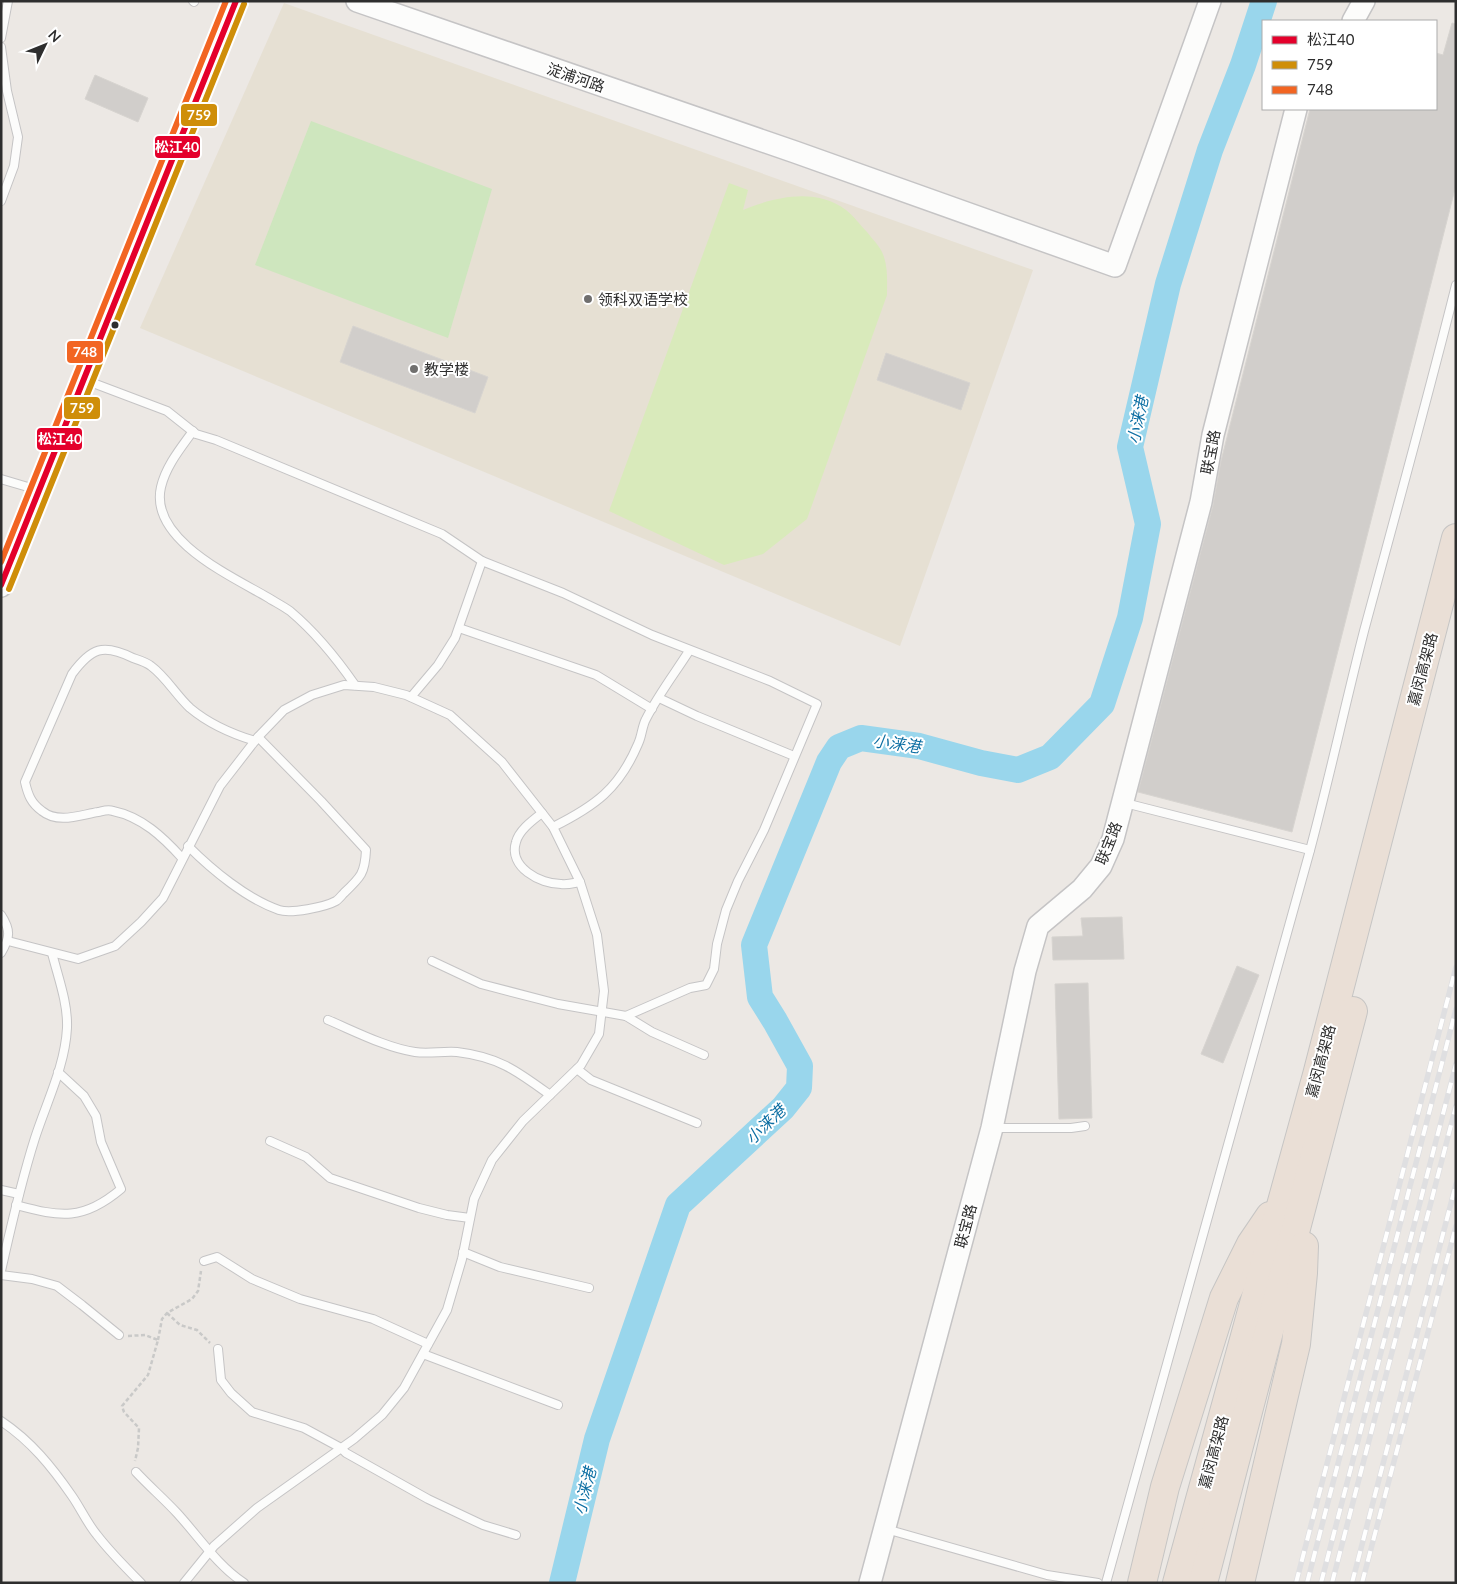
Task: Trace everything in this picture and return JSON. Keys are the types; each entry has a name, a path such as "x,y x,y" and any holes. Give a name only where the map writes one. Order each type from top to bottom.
{"highway":[{"name":"嘉闵高架路","path":"1203,1583 1294,1196 1316,1075 1456,538"},
{"name":"嘉闵高架路","path":"1177,1583 1294,1196 1456,608"},
{"path":"1142,1583 1165,1488 1224,1298 1251,1244 1294,1196"},
{"path":"1240,1583 1296,1344 1303,1273 1294,1196"}],"street":[{"path":"1,586 236,1"},
{"name":"淀浦河路","path":"357,1 795,152 1115,266 1210,1"},
{"path":"1353,20 1364,1"},
{"name":"联宝路","path":"870,1583 992,1128 1025,971 1038,926 1082,889 1101,866 1113,839 1201,502 1213,435 1296,110"}],"lane":[{"path":"1,38 8,1"},
{"path":"1,47 7,90 18,137 14,166 1,202"},
{"path":"1106,1583 1163,1371 1310,850 1364,634 1456,285"},
{"path":"85,380 167,411 196,434 216,440 442,534 482,561 563,592 652,635 770,681 817,704 764,830 738,881 726,910 717,944 714,969 706,984 690,988 626,1016"},
{"path":"193,432 172,461 161,488 161,508 166,522 185,545 207,561 289,610 337,659 355,685"},
{"path":"1,478 40,490"},
{"path":"411,697 438,665 455,638 482,561"},
{"path":"459,628 596,675 652,709"},
{"path":"182,858 160,836 141,821 111,810 64,818 48,816 28,796 25,782 72,674 83,659 91,653 107,649 124,653 150,666 191,708 231,734 256,739 321,801 366,850 365,866 358,880 336,901 316,908 281,911 263,903 231,883 188,846"},
{"path":"552,827 582,812 607,793 627,768 639,742 645,720 689,650"},
{"path":"8,941 78,959 115,946 142,922 163,898 220,786 256,739 284,710 312,695 344,685 374,686 411,697 450,715 502,762 552,827 580,882 597,935 604,990 598,1034 581,1065 523,1121 492,1160 474,1199 463,1252 447,1310 404,1388 382,1415 342,1448 257,1508 210,1551 184,1583"},
{"path":"659,698 697,716 794,756"},
{"path":"1123,803 1310,850"},
{"path":"542,813 527,826 516,841 515,855 523,870 541,880 560,884 580,882"},
{"path":"1,915 8,924 8,941 1,953"},
{"path":"1,1271 19,1194 37,1133 63,1060 67,1026 63,995 52,953"},
{"path":"432,961 480,984 558,1004 626,1016 652,1032 704,1055"},
{"path":"328,1020 396,1047 416,1052 436,1051 484,1056 514,1069 550,1095"},
{"path":"577,1069 591,1080 697,1123"},
{"path":"16,1205 49,1213 67,1215 88,1210 106,1202 121,1189 101,1142 96,1116 84,1096 58,1072"},
{"path":"992,1128 1071,1128 1085,1126"},
{"path":"270,1141 306,1157 330,1178 419,1208 470,1218"},
{"path":"1,1190 19,1194"},
{"path":"463,1252 500,1267 589,1288"},
{"path":"204,1261 217,1257 252,1279 292,1296 373,1319 428,1344"},
{"path":"1,1276 32,1279 57,1286 119,1335"},
{"path":"218,1349 221,1380 231,1393 252,1412 304,1428 342,1448 346,1454 428,1499 483,1525 516,1535"},
{"path":"422,1354 558,1405"},
{"path":"1,1421 19,1434 45,1459 96,1535 142,1583"},
{"path":"136,1472 177,1513 210,1551 244,1583"},
{"path":"884,1528 1039,1572 1098,1583"}],"path":[{"path":"136,1472 134,1466 138,1448 139,1428 124,1412 122,1406 148,1375 162,1319 167,1313 192,1299 198,1291 204,1261"},
{"path":"167,1313 180,1325 197,1330 218,1349"},
{"path":"119,1335 145,1335 158,1340"}],"shaded area":[{"name":"领科双语学校","path":"284,3 1033,270 900,646 140,328"}],"green space":[{"path":"311,121 492,189 448,338 255,265"},
{"path":"729,183 748,190 743,210 781,198 808,196 822,198 846,210 867,232 883,253 887,271 887,295 807,519 763,554 724,565 609,511"}],"building":[{"path":"1452,23 1456,24 1456,185 1292,832 1138,792 1213,505 1221,461 1310,110 1437,110 1437,53 1443,55"},
{"path":"95,75 148,98 138,122 85,99"},
{"name":"教学楼","path":"353,326 488,377 475,413 340,362"},
{"path":"886,353 970,383 961,410 877,380"},
{"path":"1122,917 1124,959 1053,960 1052,937 1083,936 1081,918"},
{"path":"1237,966 1259,975 1223,1063 1201,1054"},
{"path":"1088,983 1092,1118 1059,1119 1055,984"}],"waterway":[{"name":"小涞港","path":"562,1583 597,1439 678,1205 783,1108 799,1088 800,1066 760,997 754,945 829,762 839,747 861,738 919,746 981,763 1018,770 1050,757 1102,704 1130,618 1148,524 1130,447 1168,284 1210,150 1243,65 1264,1"}],"railway":[{"path":"1296,1583 1456,967"},
{"path":"1307,1583 1456,1009"},
{"path":"1321,1583 1456,1064"},
{"path":"1332,1583 1456,1106"},
{"path":"1352,1583 1456,1184"},
{"path":"1362,1583 1456,1226"}],"transit line":[{"name":"748","path":"1,562 226,1"},
{"name":"松江40","path":"1,585 236,1"},
{"name":"759","path":"9,589 244,4"}],"place":[{"name":"领科双语学校","path":"588,299"},
{"name":"教学楼","path":"414,369"}]}
